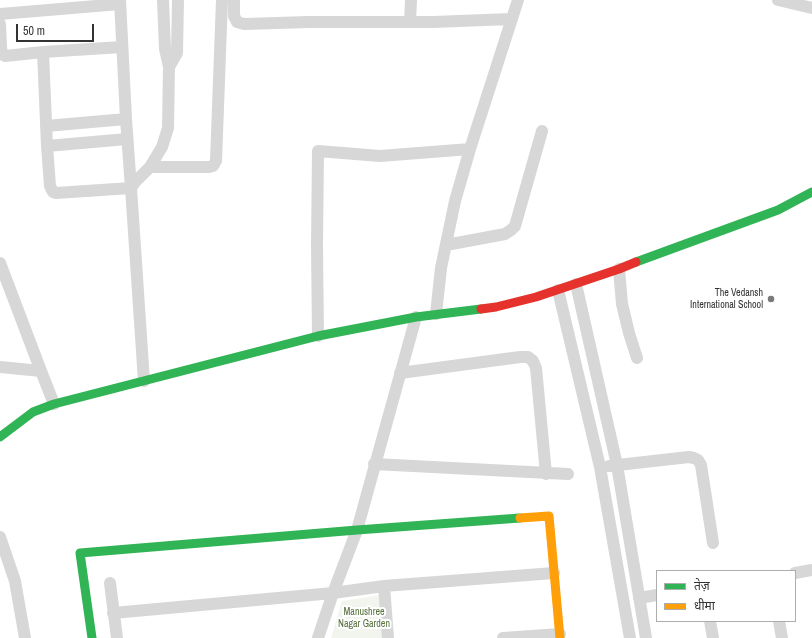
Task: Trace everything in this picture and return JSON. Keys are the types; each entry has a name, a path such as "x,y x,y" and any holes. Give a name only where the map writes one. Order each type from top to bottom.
{"street":[{"path":"132,188 135,182 150,167 162,146 168,128 169,67 165,49 163,0"},
{"path":"169,67 177,53 178,0"},
{"path":"150,167 209,167 213,166 216,161 222,0"},
{"path":"234,0 234,16 237,22 244,24 511,19"},
{"path":"410,22 411,0"},
{"path":"436,314 438,290 455,201 470,148 518,0"},
{"path":"778,0 812,8"},
{"path":"0,14 120,2 127,139 132,188 144,381"},
{"path":"0,24 2,54 5,56 122,47"},
{"path":"43,52 47,146 50,186 52,192 132,188"},
{"path":"46,126 126,119"},
{"path":"446,245 505,234 515,226 542,131"},
{"path":"47,146 127,139"},
{"path":"318,336 318,151 380,156 470,148"},
{"path":"0,437 33,412 54,404 318,336 416,317 496,306 536,297 619,269 778,210 812,192"},
{"path":"0,263 54,404"},
{"path":"619,269 622,304 637,358"},
{"path":"576,284 617,465 646,638"},
{"path":"558,290 600,467 630,638"},
{"path":"318,638 357,530 374,464 416,317"},
{"path":"400,373 520,357 528,357 533,360 536,368 546,474"},
{"path":"0,367 41,371"},
{"path":"600,467 689,457 698,460 701,465 713,543"},
{"path":"374,464 568,474"},
{"path":"92,638 80,552 549,516 560,636 503,638"},
{"path":"0,537 15,580 25,638"},
{"path":"796,573 812,570"},
{"path":"113,613 333,593 384,586 554,573"},
{"path":"110,583 117,638"},
{"path":"384,586 388,638"},
{"path":"640,598 656,595"},
{"path":"710,622 713,638"},
{"path":"779,622 782,638"}],"green space":[{"name":"Manushree Nagar Garden","path":"382,595 386,638 331,638 342,601"}],"traffic: fast":[{"path":"636,262 778,210 812,192"},
{"path":"0,437 33,412 54,404 318,336 416,317 481,309"},
{"path":"92,638 80,553 520,518"}],"traffic: slow":[{"path":"520,518 549,516 560,638"}],"traffic: jam":[{"path":"481,309 496,307 536,297 636,262"}],"place":[{"name":"The Vedansh International School","path":"771,299"}]}
